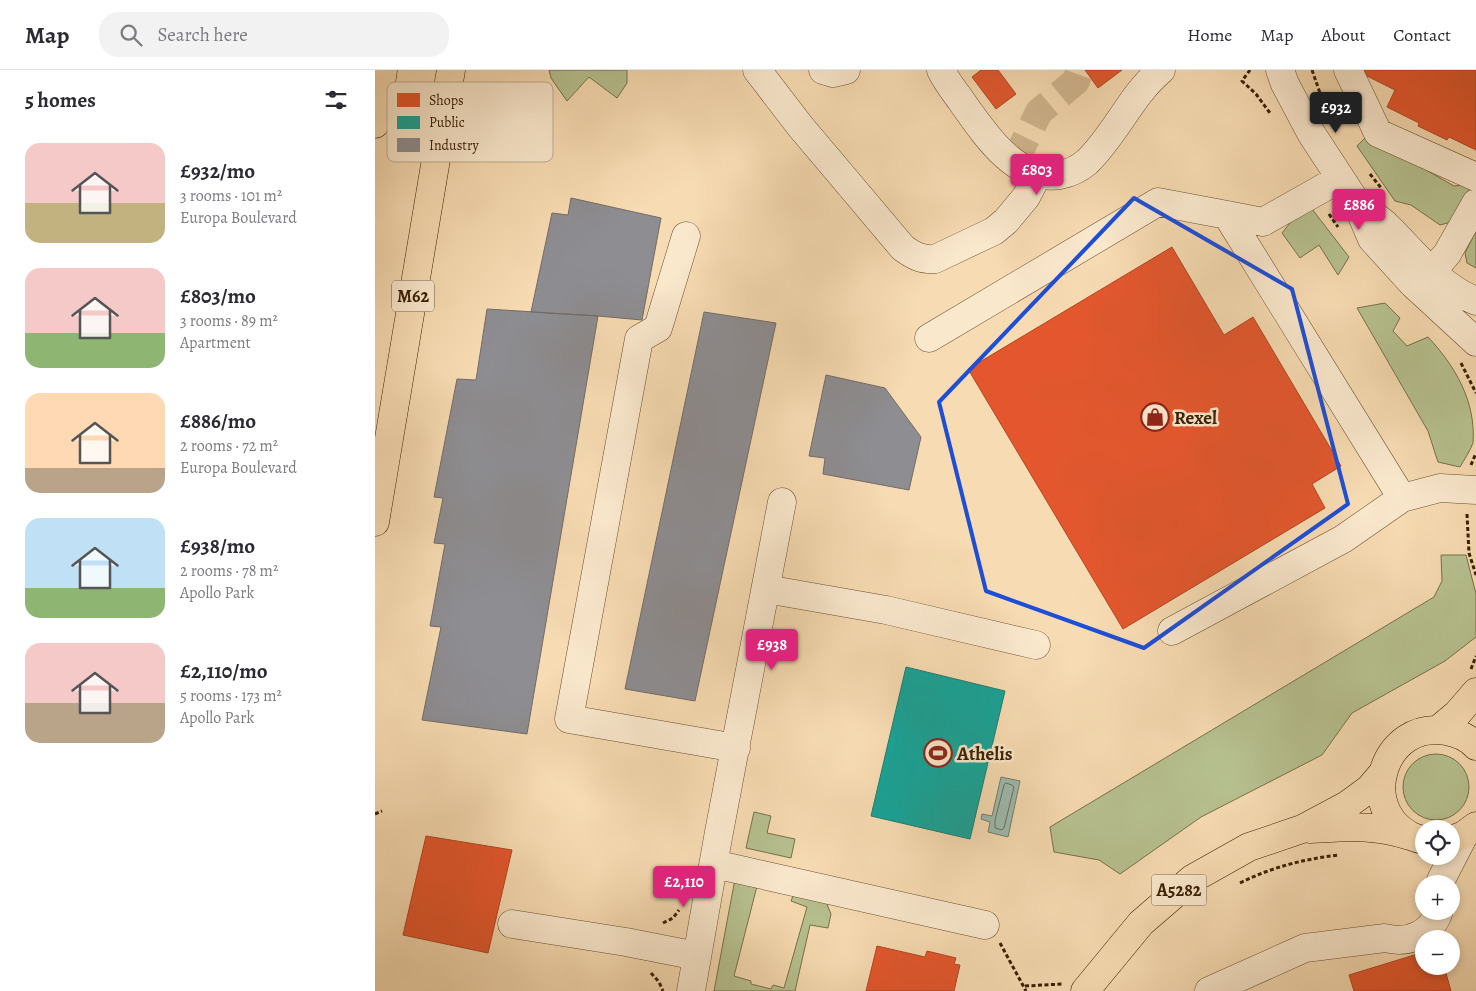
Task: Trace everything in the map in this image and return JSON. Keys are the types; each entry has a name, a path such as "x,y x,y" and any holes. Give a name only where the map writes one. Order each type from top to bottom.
{"main road":[{"path":"375,124 383,70"},
{"name":"M62","path":"375,522 436,162"},
{"name":"A5282","path":"1439,729 1457,714 1476,692"},
{"name":"A5282","path":"1076,987 1141,923 1192,879 1249,847 1302,829 1369,789 1381,775 1387,760 1396,748 1408,737 1423,731 1439,729 1456,733 1472,741 1476,746"},
{"name":"A5282","path":"1381,775 1381,793 1386,810 1396,825 1415,837"},
{"name":"A5282","path":"1302,829 1365,826 1389,829 1415,837"}],"street":[{"path":"757,70 800,126 903,248 913,256 925,260 935,259 994,231 1016,210 1038,174"},
{"path":"823,70 833,74 846,70"},
{"path":"1348,70 1378,132 1476,177"},
{"path":"941,71 973,118 1014,162 1025,170 1055,176 1069,173 1086,163 1104,142 1152,75"},
{"path":"1278,75 1311,133 1356,202 1372,240 1413,284 1476,342"},
{"path":"929,338 1158,202 1263,222 1339,178"},
{"path":"1356,202 1386,225 1432,271 1457,290 1476,301"},
{"path":"1432,271 1447,254 1476,204"},
{"path":"1227,215 1402,498"},
{"path":"687,236 658,328 639,340 569,719 726,747"},
{"path":"1172,632 1343,539 1402,498 1474,478"},
{"path":"691,991 719,832 726,747 766,589 783,502"},
{"path":"766,589 886,610 1037,645"},
{"path":"1438,873 1464,834"},
{"path":"714,864 985,925"},
{"path":"1209,991 1305,948 1385,938 1395,941 1410,939 1422,935 1434,920"},
{"path":"512,924 626,942 697,956"}],"path":[{"path":"1242,81 1250,70"},
{"path":"1312,70 1323,98"},
{"path":"1366,170 1385,192"},
{"path":"1474,478 1476,453"},
{"path":"1467,518 1469,553 1476,575"},
{"path":"375,814 382,811"},
{"path":"1238,884 1261,873 1308,859 1342,854"},
{"path":"658,925 673,918 684,905"},
{"path":"985,925 982,939 1000,943 1027,991"},
{"path":"649,972 659,982 663,991"},
{"path":"1025,986 1076,987"}],"highlighted area":[{"path":"1134,198 1292,289 1348,504 1144,648 986,591 939,402"}],"green space":[{"path":"549,70 627,70 627,83 617,98 589,77 567,101 551,78"},
{"path":"1367,136 1454,186 1466,185 1472,192 1455,221 1440,225 1411,205 1395,201 1357,146"},
{"path":"1312,209 1349,257 1338,275 1319,245 1300,258 1282,233 1298,213"},
{"path":"1476,231 1476,268 1467,263 1465,253"},
{"path":"1385,303 1400,318 1393,331 1407,346 1428,337 1447,360 1462,385 1471,413 1473,443 1460,467 1438,462 1428,431 1357,308"},
{"path":"1441,555 1466,555 1476,594 1476,637 1445,661 1352,713 1322,755 1201,817 1120,874 1099,860 1054,852 1050,827 1434,597 1442,581"},
{"path":"1430,754 1442,754 1454,759 1464,769 1469,781 1469,793 1464,805 1454,815 1442,820 1430,820 1418,815 1408,805 1403,793 1403,781 1408,769 1418,759"},
{"path":"754,812 771,816 767,833 795,839 791,858 746,848"},
{"path":"735,879 757,886 734,976 751,981 751,984 771,989 773,985 784,988 807,907 791,901 796,888 826,902 831,914 828,928 810,925 795,991 714,991"}],"water":[{"path":"1001,777 1020,781 1008,837 988,832 990,822 981,819 982,814 992,816"}],"building: Shops":[{"path":"981,70 998,70 1016,94 996,109 972,77"},
{"path":"1085,70 1122,70 1098,88"},
{"path":"1355,70 1476,70 1476,150 1449,137 1447,140 1418,126 1419,123 1387,107 1395,90"},
{"name":"Rexel","path":"1172,247 1224,335 1253,317 1341,466 1312,484 1325,508 1123,629 968,369"},
{"path":"426,836 512,850 488,953 403,935"},
{"path":"877,946 925,957 927,951 956,958 954,964 960,965 954,991 866,991"},
{"path":"1415,955 1415,975 1447,975 1451,991 1354,991 1349,975"}],"building: Public":[{"name":"Athelis","path":"906,667 1005,691 970,839 871,816"}],"building: Industry":[{"path":"571,198 661,218 642,320 531,312 552,213 568,215"},
{"path":"487,309 598,316 527,734 422,720 441,627 430,626 445,544 434,543 443,498 434,497 457,379 476,380"},
{"path":"704,312 776,323 695,701 625,689"},
{"path":"826,375 885,388 921,437 909,490 823,474 825,458 809,456"}],"tunnel":[{"path":"1014,163 1039,112 1076,81 1080,70"}],"place":[{"name":"Rexel","path":"1155,417"},
{"name":"Athelis","path":"938,753"}]}
